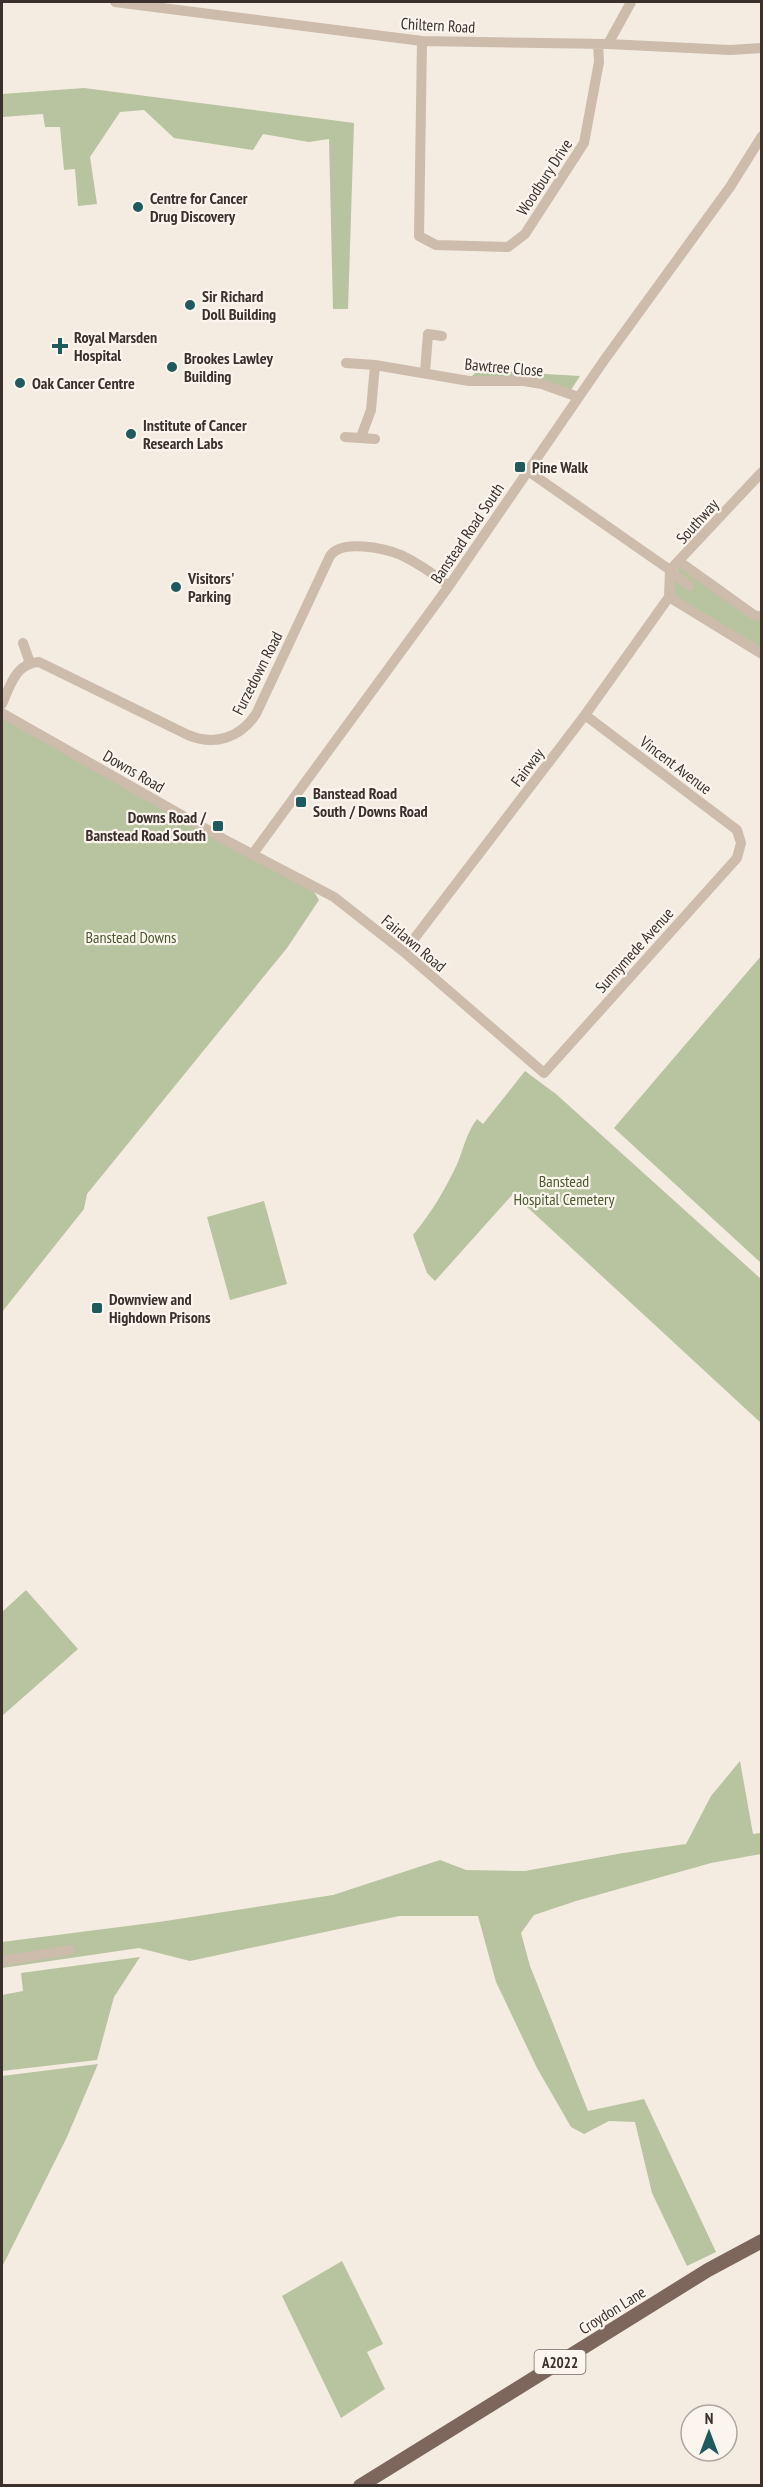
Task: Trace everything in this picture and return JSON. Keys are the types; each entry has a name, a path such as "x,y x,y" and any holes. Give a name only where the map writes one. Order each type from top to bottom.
{"main road":[{"name":"Croydon Lane","path":"360,2486 708,2270 762,2241"}],"street":[{"name":"Chiltern Road","path":"115,2 422,41 603,44 730,50 762,48"},
{"path":"603,44 631,2"},
{"name":"Woodbury Drive","path":"422,41 419,236 436,245 508,247 525,234 585,143 603,44"},
{"name":"Banstead Road South","path":"252,855 449,586 578,397 730,187 762,135"},
{"path":"425,372 428,334 442,336"},
{"name":"Bawtree Close","path":"346,363 425,372 469,381 508,380 542,384 578,397"},
{"path":"361,437 371,410 375,365"},
{"path":"345,437 375,439"},
{"path":"528,471 670,570 689,586"},
{"name":"Southway","path":"670,570 680,562 762,472"},
{"name":"Furzedown Road","path":"30,663 39,662 51,666 188,735 202,740 217,740 238,733 256,714 330,556 336,549 355,546 398,554 449,586"},
{"path":"680,562 754,615 762,617"},
{"path":"670,570 674,600"},
{"path":"674,600 698,575"},
{"path":"674,600 762,654"},
{"name":"Fairway","path":"404,952 674,600"},
{"path":"2,704 19,670 30,663 23,643"},
{"name":"Downs Road","path":"2,713 252,855"},
{"name":"Vincent Avenue","path":"585,715 737,830 741,843"},
{"name":"Sunnymede Avenue","path":"543,1073 737,858 741,843"},
{"name":"Fairlawn Road","path":"252,855 334,897 404,952 543,1073"},
{"path":"2,1961 70,1950"}],"green space":[{"path":"84,88 354,123 348,309 333,309 329,139 309,142 263,134 253,150 174,138 144,110 120,112 90,157 97,204 78,206 75,169 64,170 60,127 45,127 43,114 2,117 2,94"},
{"path":"478,370 580,376 571,390 472,376"},
{"path":"680,562 761,617 761,654 669,597"},
{"name":"Banstead Downs","path":"2,713 310,885 319,900 287,948 87,1194 84,1209 2,1312"},
{"path":"761,956 761,1263 614,1128"},
{"name":"Banstead Hospital Cemetery","path":"525,1071 556,1094 761,1279 761,1423 513,1194 435,1281 427,1273 413,1235 443,1191 477,1119 483,1124"},
{"path":"264,1201 287,1284 230,1300 207,1217"},
{"path":"26,1590 78,1649 2,1716 2,1612"},
{"path":"740,1761 753,1834 761,1833 761,1854 711,1863 576,1901 534,1915 521,1933 530,1966 588,2111 644,2099 716,2252 687,2266 652,2193 635,2122 609,2121 584,2134 571,2127 537,2068 496,1982 478,1916 399,1916 190,1961 139,1948 2,1968 2,1942 159,1922 333,1895 440,1860 466,1870 525,1871 686,1844 711,1796"},
{"path":"140,1957 114,1997 97,2060 2,2071 2,1995 23,1991 21,1973"},
{"path":"98,2064 67,2137 2,2267 2,2076"},
{"path":"342,2261 383,2344 367,2352 385,2389 341,2418 282,2296"}],"place":[{"name":"Centre for Cancer Drug Discovery","path":"138,207"},
{"name":"Sir Richard Doll Building","path":"190,305"},
{"name":"Royal Marsden Hospital","path":"60,346"},
{"name":"Brookes Lawley Building","path":"172,367"},
{"name":"Oak Cancer Centre","path":"20,383"},
{"name":"Institute of Cancer Research Labs","path":"131,434"},
{"name":"Pine Walk","path":"520,467"},
{"name":"Visitors' Parking","path":"176,587"},
{"name":"Banstead Road South / Downs Road","path":"301,802"},
{"name":"Downs Road / Banstead Road South","path":"218,826"},
{"name":"Downview and Highdown Prisons","path":"97,1308"}]}
